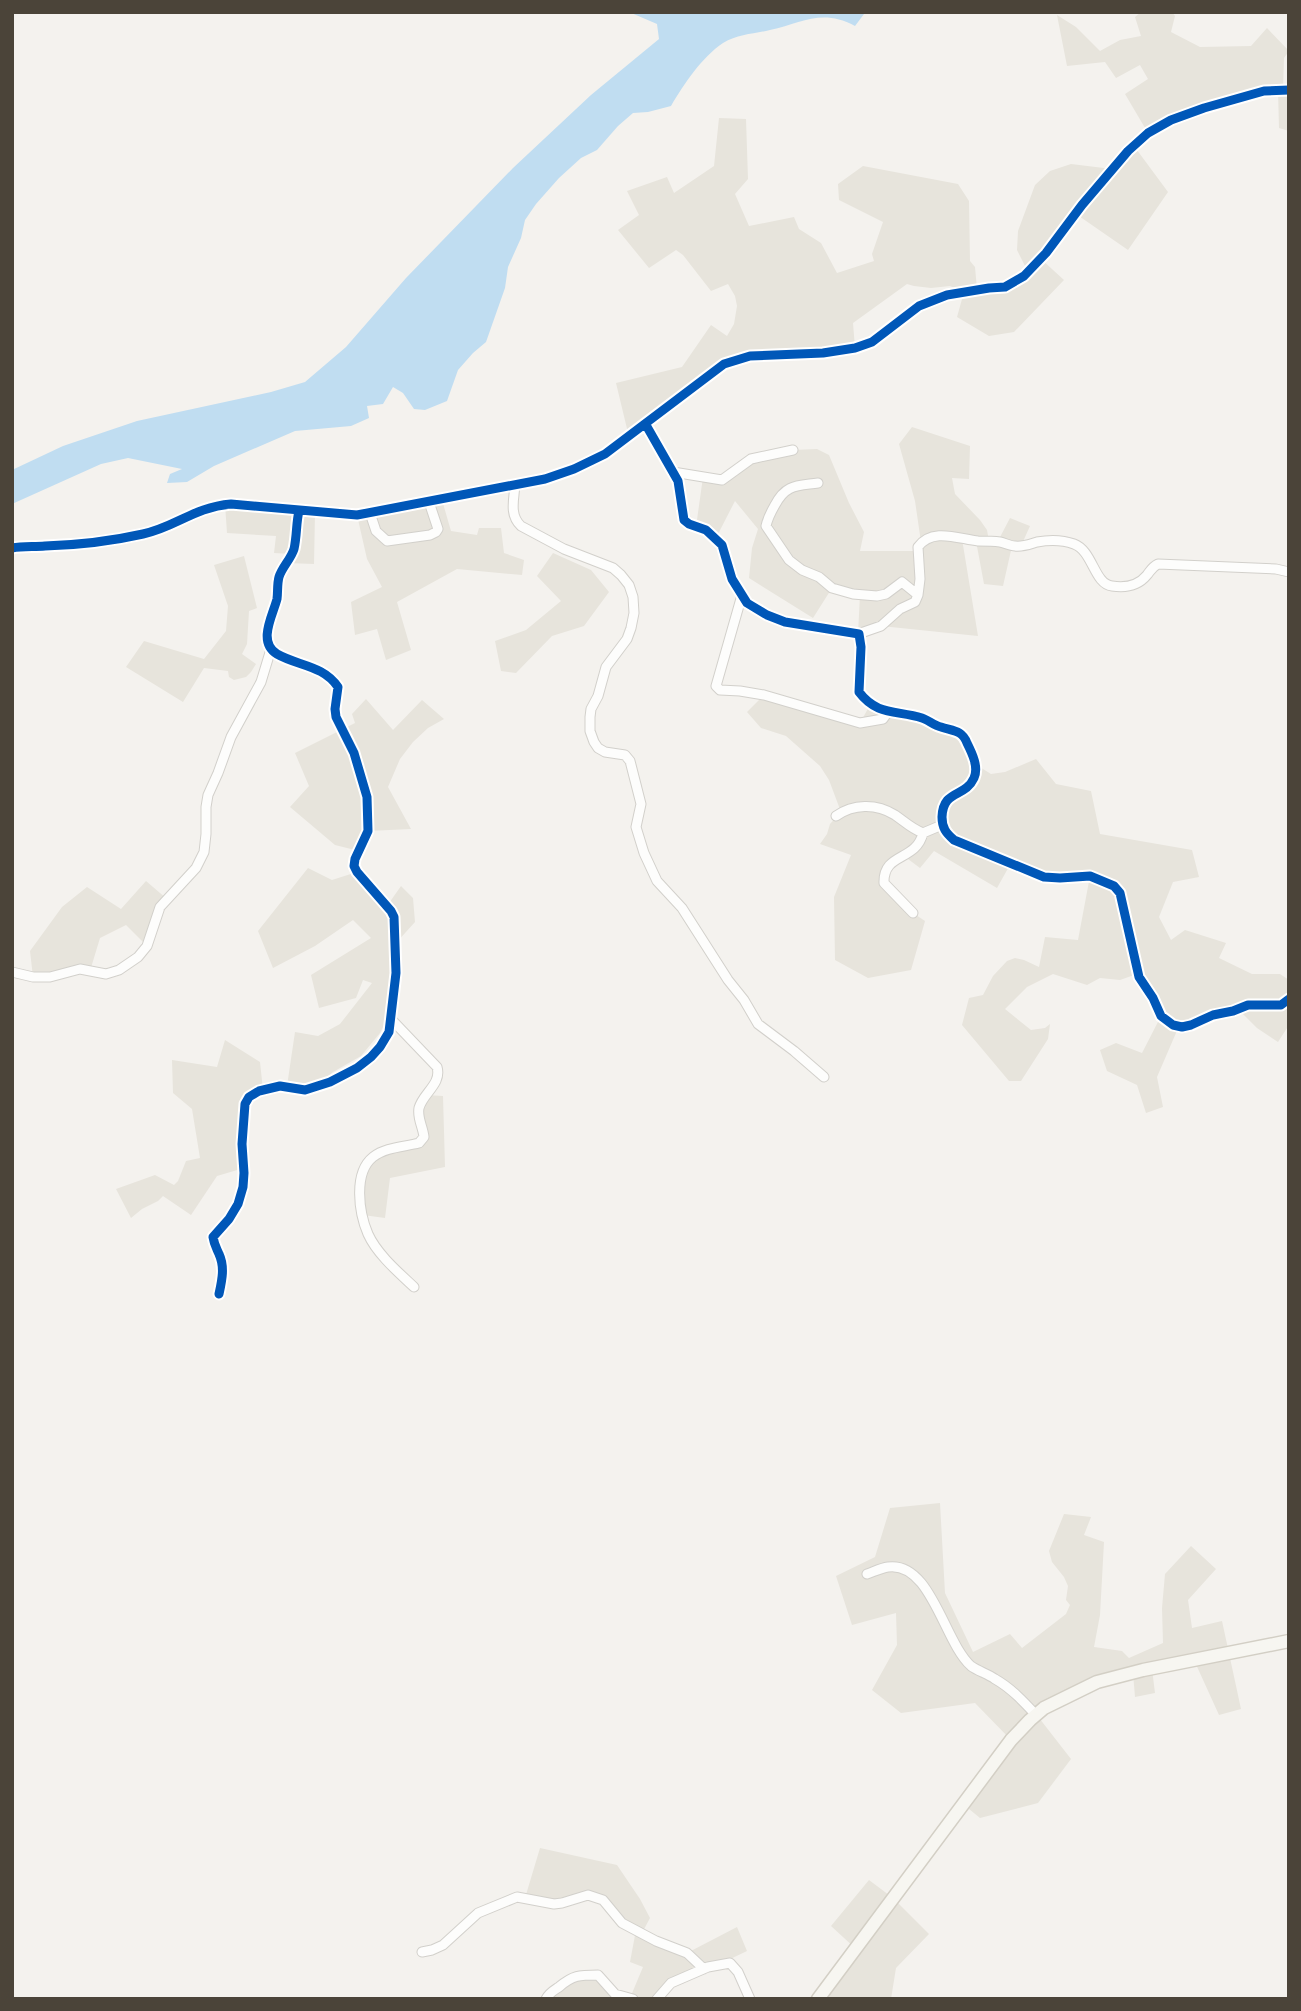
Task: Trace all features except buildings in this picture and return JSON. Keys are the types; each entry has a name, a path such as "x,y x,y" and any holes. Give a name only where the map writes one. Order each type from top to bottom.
{"main road":[{"path":"818,1999 1011,1740 1036,1715 1063,1698 1097,1682 1143,1670 1289,1641"}],"street":[{"path":"12,548 78,544 145,534 214,505 231,504 357,515 545,479 605,454 724,364 750,356 855,348 873,342 919,306 947,295 1005,288 1024,276 1046,253 1082,205 1128,151 1148,133 1171,120 1204,108 1264,91 1289,90"},
{"path":"646,425 678,481 684,520 706,530 722,545 732,579 747,603 785,622 858,634 881,626 900,609 915,602 920,579 918,547 928,537 939,535 998,541 1018,547 1045,541 1072,543 1087,554 1101,580 1107,586 1114,587 1137,583 1158,564 1276,569 1289,572"},
{"path":"673,472 722,480 751,459 793,450"},
{"path":"818,484 789,488 779,495 768,516 766,526 789,561 819,576 831,588 853,594 877,597 902,582 918,595"},
{"path":"515,485 513,514 520,526 564,550 613,568 629,585 634,613 631,628 627,639 606,667 591,709 590,731 598,748 605,752 625,755 630,761 641,804 636,828 657,881 682,908 758,1024 824,1077"},
{"path":"370,513 376,531 387,541 430,535 438,529 429,502"},
{"path":"219,1294 223,1276 222,1263 213,1237 238,1204 243,1187 245,1104 249,1097 259,1091 280,1086 311,1090 357,1068 380,1046 389,1032 396,973 394,917 356,872 354,866 368,831 367,797 354,753 336,717 338,687 315,668 276,654 267,642 277,598 278,579 292,553 299,511"},
{"path":"741,596 716,686 720,690 764,695 860,723 883,719 888,712"},
{"path":"858,634 861,640 859,692 870,705 957,731 967,740 976,768 974,779 967,788 945,802 942,825 947,833 954,840 1044,877 1090,876 1114,886 1120,893 1139,977 1161,1016 1173,1025 1182,1027 1213,1014 1248,1005 1281,1005 1289,999"},
{"path":"12,972 33,977 50,977 80,969 106,974 119,970 138,957 147,946 160,907 197,868 204,852 208,795 231,737 261,682 271,649"},
{"path":"836,816 848,809 869,806 887,811 913,830 923,833 942,825"},
{"path":"914,913 884,883 884,874 888,865 921,843 923,833"},
{"path":"391,1019 437,1067 439,1075 419,1108 418,1115 424,1137 419,1143 382,1152 364,1167 360,1183 362,1209 368,1235 390,1264 414,1287"},
{"path":"867,1574 889,1567 902,1569 920,1580 929,1591 956,1645 971,1665 997,1679 1036,1715"},
{"path":"422,1952 443,1945 478,1913 507,1901 517,1898 554,1904 588,1895 603,1900 622,1923 687,1953 704,1969"},
{"path":"657,1999 671,1983 722,1963 730,1963 738,1972 750,1999"},
{"path":"546,1999 548,1994 574,1976 598,1975 615,1994 633,1999"}],"shaded area":[{"path":"1141,12 1172,12 1175,16 1171,32 1200,47 1251,46 1267,28 1289,51 1284,58 1283,89 1289,90 1289,131 1279,128 1278,90 1204,108 1148,133 1125,94 1148,79 1140,65 1116,78 1105,62 1067,66 1057,15 1076,27 1100,51 1120,40 1141,36 1135,17"},
{"path":"719,118 746,119 748,179 735,194 749,226 794,217 799,229 821,243 837,273 874,261 872,254 883,222 839,200 838,184 863,166 958,184 969,201 970,261 975,267 977,289 1005,287 1028,272 1017,250 1018,231 1035,185 1050,171 1071,164 1112,169 1134,146 1168,192 1128,250 1076,214 1041,259 1064,280 1014,332 989,336 957,317 964,292 950,286 931,288 907,284 853,323 855,348 786,353 724,364 629,437 616,383 682,367 711,325 727,336 734,324 737,306 728,284 711,291 676,250 649,268 618,230 639,215 627,191 667,177 674,193 714,166"},
{"path":"912,427 970,446 969,479 952,478 955,494 980,520 987,530 989,541 998,541 1010,518 1030,526 1021,546 1012,546 1003,586 984,584 976,541 962,539 978,636 881,626 858,634 860,595 832,588 813,618 749,578 752,548 758,529 735,501 716,538 696,527 703,477 722,480 743,463 793,450 817,449 829,455 864,532 860,551 917,551 921,542 915,501 899,444"},
{"path":"442,500 451,531 477,535 479,528 501,528 504,553 524,560 522,575 457,569 397,602 411,650 386,660 377,629 355,635 351,602 382,587 367,559 357,515"},
{"path":"225,504 315,513 314,564 287,563 292,554 274,553 276,536 227,533"},
{"path":"553,553 591,570 609,592 584,626 552,636 516,673 501,671 495,641 526,630 561,601 537,576"},
{"path":"244,556 257,608 249,611 247,644 242,654 256,664 246,677 234,680 229,677 228,671 204,668 183,702 126,667 144,641 204,659 226,631 228,606 214,565"},
{"path":"764,695 860,723 870,705 957,731 975,764 991,774 1005,772 1036,759 1056,784 1091,791 1100,834 1192,850 1199,877 1173,882 1159,917 1171,940 1185,930 1226,943 1219,958 1252,974 1280,974 1289,980 1289,1025 1278,1042 1257,1028 1238,1009 1179,1026 1157,1077 1163,1107 1146,1113 1137,1085 1107,1071 1100,1050 1116,1043 1142,1053 1161,1016 1137,974 1120,980 1100,978 1087,985 1053,974 1027,987 1005,1009 1031,1030 1045,1028 1050,1024 1048,1039 1021,1081 1009,1081 962,1025 969,998 983,995 993,976 1007,961 1015,958 1039,967 1045,937 1078,940 1090,876 1060,878 1011,863 997,888 934,851 920,868 904,856 888,866 884,883 913,913 925,921 911,970 868,978 835,960 834,897 851,855 820,844 830,824 841,812 829,780 820,766 786,736 761,728 747,712"},
{"path":"366,699 393,730 422,700 444,719 428,728 413,742 400,759 388,787 411,829 368,831 359,851 335,845 290,807 309,786 295,753 355,723 352,714"},
{"path":"308,868 332,880 357,872 387,906 401,886 413,898 415,922 396,943 393,1007 380,1033 361,1056 333,1072 311,1090 287,1086 295,1032 318,1036 340,1024 372,983 363,980 356,998 319,1008 311,975 371,938 353,920 315,946 273,968 258,931"},
{"path":"146,881 167,899 147,946 126,925 100,938 90,971 33,977 30,951 62,907 87,887 121,909"},
{"path":"225,1040 260,1062 263,1090 249,1097 244,1168 217,1176 191,1215 163,1196 131,1218 116,1189 155,1175 174,1185 186,1161 200,1158 192,1109 173,1093 172,1060 217,1067"},
{"path":"426,1095 443,1096 445,1167 390,1178 385,1218 363,1215 364,1167 373,1157 424,1137 418,1115"},
{"path":"940,1503 945,1593 973,1652 1010,1634 1022,1648 1066,1614 1070,1605 1066,1600 1068,1586 1052,1562 1049,1551 1064,1514 1091,1517 1084,1535 1104,1542 1100,1615 1094,1647 1122,1651 1129,1658 1163,1643 1165,1574 1191,1546 1216,1569 1188,1600 1192,1628 1222,1621 1241,1709 1219,1715 1194,1660 1152,1669 1155,1693 1135,1697 1133,1673 1036,1714 1071,1759 1038,1803 980,1818 963,1804 1011,1740 975,1703 901,1713 872,1690 897,1645 896,1613 852,1625 836,1576 875,1557 890,1508"},
{"path":"540,1848 617,1865 650,1918 642,1933 687,1953 737,1927 747,1951 682,1978 657,1999 546,1999 567,1980 598,1975 608,1988 630,1998 643,1967 630,1962 636,1930 595,1896 562,1903 525,1898"},
{"path":"869,1880 893,1898 929,1934 896,1968 891,1999 818,1999 856,1949 831,1926"}],"water":[{"path":"629,12 864,14 855,26 832,18 812,19 740,36 723,43 701,63 671,106 633,113 597,150 581,158 559,178 525,220 486,342 458,370 447,401 425,410 414,409 403,393 393,387 383,404 367,406 369,418 351,426 295,431 214,466 187,482 167,483 170,474 182,469 128,458 101,464 12,504 12,470 63,446 137,421 305,382 346,347 406,278 513,168 591,95 659,39 657,24"}],"cycle path":[{"path":"12,548 107,541 155,531 206,509 231,504 357,515 545,479 574,469 605,454 724,364 750,356 823,353 855,348 872,342 919,306 947,295 1005,287 1024,276 1046,253 1082,205 1128,151 1148,133 1171,120 1204,108 1264,91 1289,90"},
{"path":"646,425 678,481 684,520 706,530 722,545 732,579 747,603 785,622 859,634 859,692 866,700 880,709 922,718 963,736 976,769 970,784 950,798 943,808 945,830 954,840 1044,877 1090,876 1114,886 1120,893 1139,977 1161,1016 1173,1025 1191,1025 1213,1015 1248,1005 1281,1005 1289,999"},
{"path":"219,1294 222,1264 213,1237 229,1219 238,1204 243,1187 245,1104 249,1097 259,1091 280,1086 305,1090 330,1082 357,1068 371,1057 389,1032 396,973 394,917 354,866 368,831 367,797 354,753 336,717 338,687 318,670 277,654 268,643 268,628 277,599 279,577 294,549 299,511"}]}
